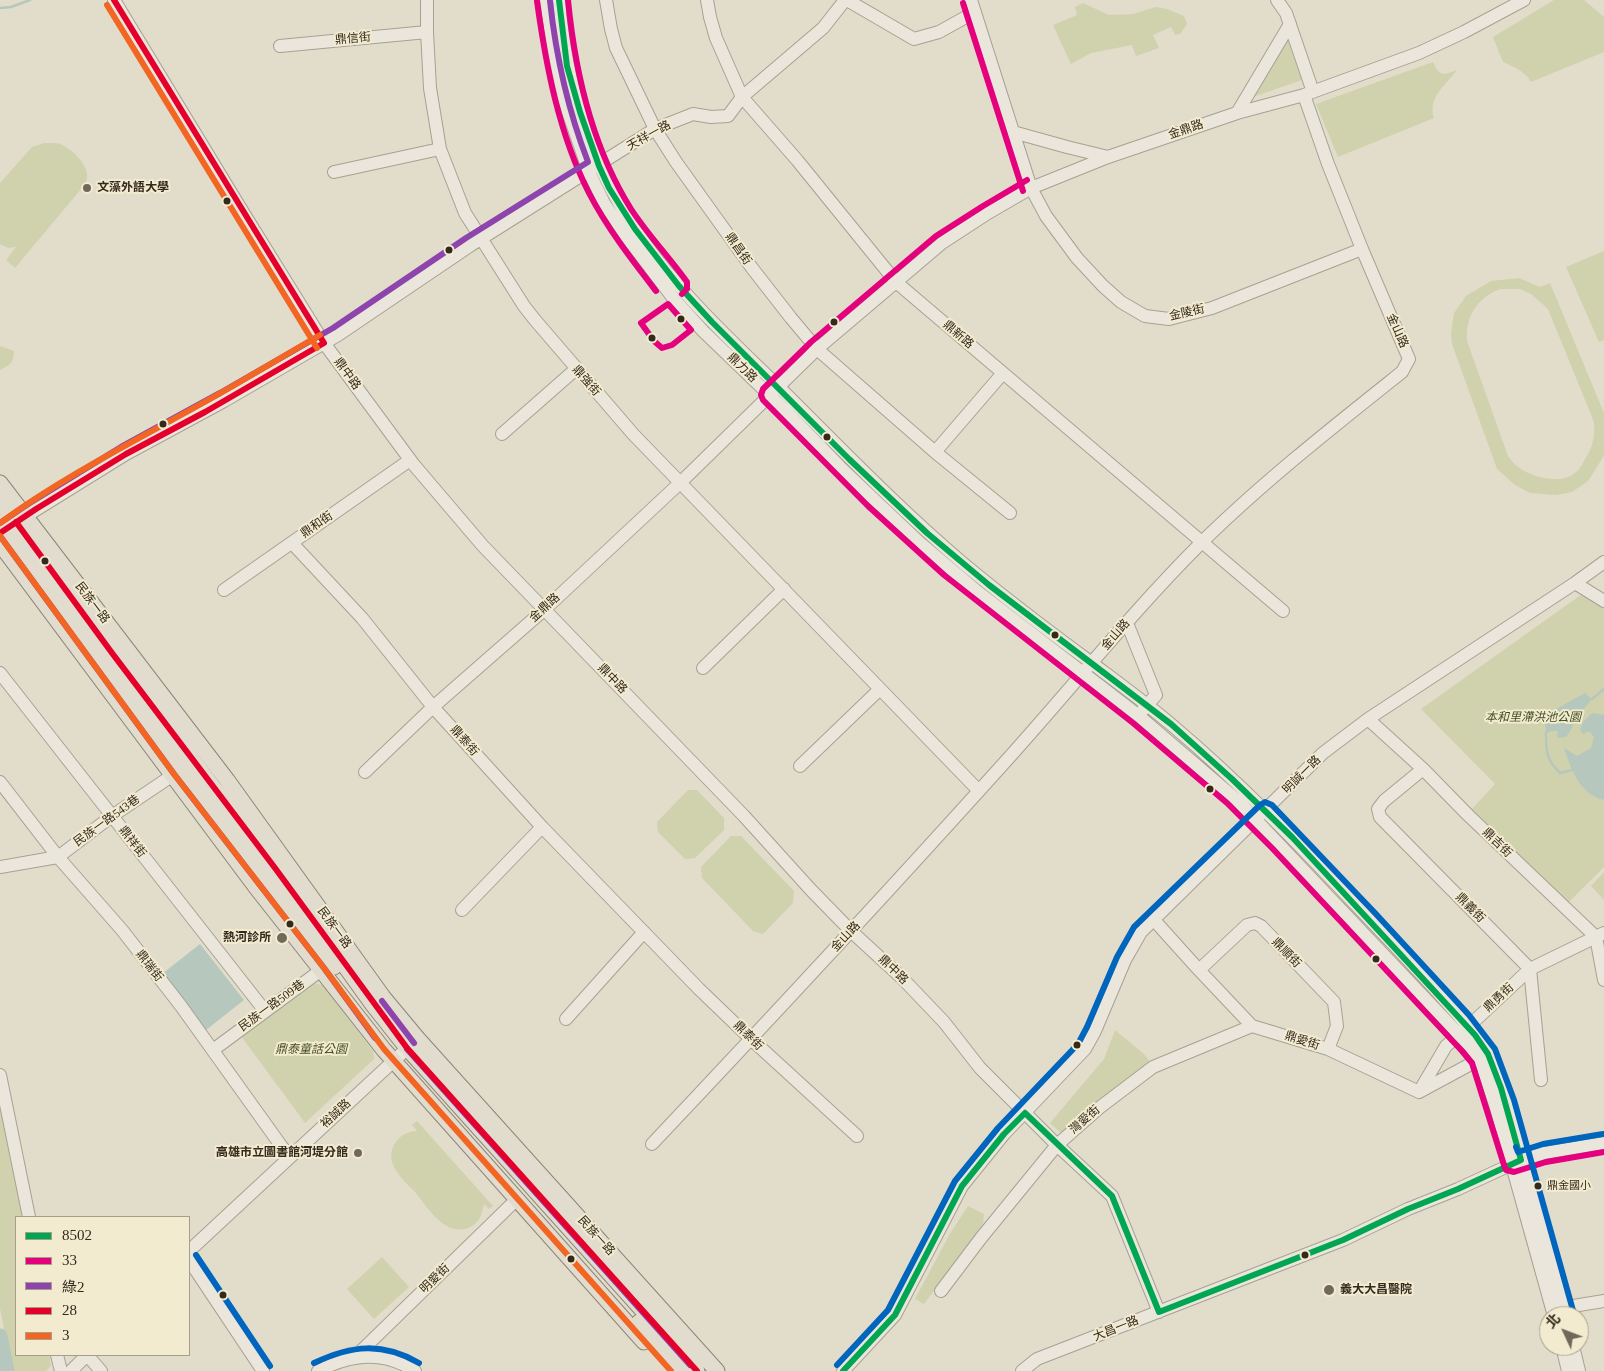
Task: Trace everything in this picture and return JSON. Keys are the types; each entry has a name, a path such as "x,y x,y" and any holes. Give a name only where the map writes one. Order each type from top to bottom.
{"main road":[{"name":"民族一路","path":"0,483 10,524 200,758 276,870 404,1051 516,1200 679,1363 697,1371"},
{"name":"民族一路","path":"0,501 10,524 176,772"},
{"name":"民族一路","path":"0,544 326,966 404,1051 679,1363 717,1371"}],"street":[{"name":"鼎中路","path":"114,0 324,343 410,460 483,546 744,816 811,890 852,932 901,977 944,1022 980,1068 1057,1145 1112,1196 1159,1312"},
{"name":"鼎強街","path":"428,0 426,32 430,88 440,150 465,213 534,320 633,434 979,791"},
{"name":"鼎力路","path":"546,0 555,62 564,100 594,169 609,188 635,229 679,286 840,467 919,542 978,592 1139,716 1222,787 1261,816"},
{"name":"鼎力路","path":"559,0 567,66 594,169"},
{"name":"鼎昌街","path":"606,0 616,48 655,129 676,162 752,268 791,318 817,348 935,452 1010,513"},
{"name":"鼎新路","path":"707,0 716,38 742,98 797,160 896,282 1283,610"},
{"name":"天祥一路","path":"10,524 126,454 324,343 482,239 655,129 693,114 711,118 728,116 742,98 823,28 846,0"},
{"path":"846,0 914,39 939,32 973,6"},
{"name":"金山路","path":"652,1144 852,932 1092,664 1157,588 1202,542 1318,439 1402,372 1409,359 1328,164 1290,24 1286,13 1277,0"},
{"name":"金鼎路","path":"364,772 434,707 545,610 681,482 817,348 942,243 1031,188 1108,157 1237,113 1308,93 1419,53 1464,32 1524,0"},
{"name":"金陵街","path":"973,6 1031,188 1046,216 1077,258 1121,302 1146,316 1169,319 1212,308 1362,249"},
{"path":"1237,113 1290,24"},
{"name":"鼎信街","path":"280,46 426,32"},
{"path":"1014,132 1108,157"},
{"path":"334,172 440,150"},
{"path":"502,434 576,369"},
{"path":"935,452 1003,373"},
{"name":"鼎力路","path":"774,391 927,533 989,585 1147,705 1196,746 1261,816"},
{"name":"鼎和街","path":"224,590 410,460"},
{"name":"鼎泰街","path":"292,542 362,618 434,707 542,827 751,1039 857,1136"},
{"name":"明誠一路","path":"843,1371 895,1315 962,1186 1004,1134 1085,1049 1095,1031 1125,960 1142,932 1323,753 1368,719 1604,562"},
{"path":"1576,582 1604,602"},
{"path":"703,668 784,589"},
{"path":"1127,623 1156,695 1139,716"},
{"name":"鼎祥街","path":"0,672 265,1010"},
{"path":"800,766 880,689"},
{"name":"鼎吉街","path":"1368,719 1423,769 1468,815 1600,935"},
{"name":"民族一路543巷","path":"0,867 58,857 112,816 176,772 200,758"},
{"name":"鼎義街","path":"1423,769 1384,800 1378,809 1380,817 1530,969"},
{"name":"鼎瑞街","path":"0,782 58,857 122,930 214,1050 290,1156"},
{"path":"1261,816 1369,919 1464,1031 1480,1059 1496,1108 1517,1161"},
{"path":"1261,816 1359,929 1488,1054 1506,1102 1517,1161 1557,1306"},
{"path":"462,910 542,827"},
{"path":"1359,929 1369,919"},
{"name":"鼎愛街","path":"1154,920 1252,1026 1328,1049 1419,1092"},
{"name":"鼎順街","path":"1199,970 1247,925 1254,923 1260,926 1334,1002 1337,1026 1328,1049"},
{"path":"566,1019 644,932"},
{"path":"1600,935 1604,980"},
{"name":"鼎勇街","path":"1419,1092 1446,1046 1530,969 1600,935"},
{"name":"民族一路509巷","path":"214,1050 326,966"},
{"path":"1530,969 1541,1080"},
{"name":"灣愛街","path":"941,1291 981,1238 1057,1145 1099,1108 1153,1067 1252,1026"},
{"name":"裕誠路","path":"190,1251 404,1051"},
{"path":"1419,1092 1480,1059"},
{"path":"0,1075 28,1216"},
{"name":"大昌一路","path":"1022,1371 1037,1359 1343,1240 1517,1161 1544,1153 1604,1143"},
{"name":"明愛街","path":"355,1358 516,1200"},
{"path":"190,1262 263,1371"},
{"path":"1584,1306 1604,1301"},
{"path":"57,1356 61,1371"},
{"path":"71,1371 86,1356"},
{"path":"88,1356 100,1371"},
{"path":"318,1371 342,1360 370,1356 382,1358 409,1367 415,1371"},
{"path":"1564,1356 1568,1371"},
{"path":"1576,1356 1580,1371"}],"green space":[{"path":"1554,0 1584,0 1604,17 1604,52 1531,82 1522,72 1503,62 1493,37"},
{"path":"1083,3 1109,15 1133,14 1156,7 1167,9 1184,16 1187,24 1180,34 1175,35 1171,27 1153,35 1159,48 1136,56 1132,45 1091,53 1071,64 1053,25 1077,15 1075,7"},
{"path":"1287,38 1302,80 1253,97"},
{"path":"1433,62 1437,70 1442,74 1457,70 1436,97 1433,104 1434,118 1338,157 1316,104"},
{"path":"44,143 56,143 78,156 85,168 87,179 81,189 15,268 6,260 16,247 8,248 0,244 0,183 32,147"},
{"path":"1604,251 1604,340 1599,342 1566,267"},
{"path":"1519,278 1540,287 1550,283 1604,413 1604,455 1588,481 1572,492 1556,495 1530,493 1515,485 1497,469 1452,344 1451,333 1454,313 1466,296 1491,281","holes":["1500,289 1520,289 1531,294 1548,309 1594,422 1593,441 1588,455 1577,471 1563,478 1547,478 1531,474 1518,467 1508,456 1467,341 1470,316 1479,303"]},
{"path":"0,346 14,351 11,363 0,370"},
{"name":"本和里滯洪池公園","path":"1582,594 1604,609 1604,867 1568,903 1471,810 1495,784 1421,709"},
{"path":"688,790 697,790 724,818 724,830 695,858 685,859 658,832 657,822"},
{"path":"731,836 741,836 794,891 793,903 763,934 753,931 702,878 701,867"},
{"path":"1604,872 1604,900 1591,886"},
{"name":"鼎泰童話公園","path":"312,983 323,985 373,1051 374,1059 305,1123 241,1036"},
{"path":"1115,1030 1144,1054 1150,1062 1062,1134 1050,1123 1104,1059"},
{"path":"0,1097 23,1216 15,1216 15,1356 49,1356 51,1366 46,1371 12,1371 0,1308"},
{"path":"417,1121 493,1206 489,1209 484,1204 479,1219 468,1228 451,1228 437,1219 402,1178 392,1162 392,1150 397,1140 406,1134 417,1131 412,1125"},
{"path":"968,1206 984,1214 983,1224 924,1304 915,1299 951,1232"},
{"path":"382,1257 409,1287 374,1319 347,1289"}],"shaded area":[{"path":"1585,693 1592,699 1574,720 1572,728 1566,737 1557,738 1558,731 1546,733 1545,721 1556,709"},
{"path":"1592,713 1604,715 1603,800 1595,797 1582,786 1573,772 1564,748 1577,756 1591,748 1594,737 1589,731 1583,734 1580,730 1583,722"},
{"path":"200,944 244,1000 206,1030 162,974"}],"waterway":[{"path":"0,8 11,7 30,0"},
{"path":"1592,699 1604,689"},
{"path":"1546,733 1547,750 1552,764 1560,773 1572,770"},
{"path":"0,1336 7,1371"}],"transit line":[{"name":"28","path":"114,0 324,343"},
{"name":"8502","path":"559,0 567,66 580,112 599,166 609,188 635,229 679,286 712,322 849,459 927,533 989,585 1171,724 1232,779 1292,837 1475,1035 1488,1054 1501,1088 1521,1160 1458,1189 1408,1209 1343,1240 1159,1312"},
{"name":"33","path":"568,0 575,54 596,135 617,185 631,209 687,282 687,289 682,294"},
{"name":"33","path":"537,1 549,75 569,147 589,193 604,219 656,291"},
{"name":"綠2","path":"0,523 121,447 333,328 466,238 588,162 574,123 564,83 550,1"},
{"name":"33","path":"963,3 1023,191"},
{"name":"3","path":"107,5 317,348"},
{"name":"33","path":"1027,180 936,236 811,342 763,389 761,395 763,400 868,506 944,575 1133,723 1227,803 1272,848 1472,1063 1506,1170 1514,1172 1546,1162 1604,1152"},
{"name":"33","path":"668,304 691,330 672,345 662,348 654,341 641,323 668,304"},
{"name":"3","path":"0,523 73,475 216,396 320,335"},
{"name":"28","path":"0,533 126,454 205,412 324,343"},
{"name":"28","path":"16,522 407,1048 697,1371"},
{"name":"綠2","path":"0,536 174,774 324,968 375,1038"},
{"name":"3","path":"0,536 174,774 384,1049 671,1371"},
{"path":"837,1365 888,1310 955,1181 998,1128 1078,1044 1117,957 1134,927 1265,802 1272,805 1375,913 1469,1015 1495,1049 1514,1100 1572,1306"},
{"name":"綠2","path":"382,1001 414,1043"},
{"name":"綠2","path":"407,1049 690,1365"},
{"name":"8502","path":"1025,1113 1112,1196 1159,1312"},
{"name":"8502","path":"843,1371 895,1315 962,1186 1004,1134 1025,1113"},
{"path":"1516,1147 1518,1152 1543,1144 1603,1134"},
{"path":"196,1255 270,1366"},
{"path":"314,1363 341,1352 367,1348 392,1352 419,1363"}],"place":[{"name":"文藻外語大學","path":"87,188"},
{"name":"熱河診所","path":"282,938"},
{"name":"高雄市立圖書館河堤分館","path":"358,1153"},
{"name":"鼎金國小","path":"1538,1186"},
{"name":"義大大昌醫院","path":"1329,1290"}]}
